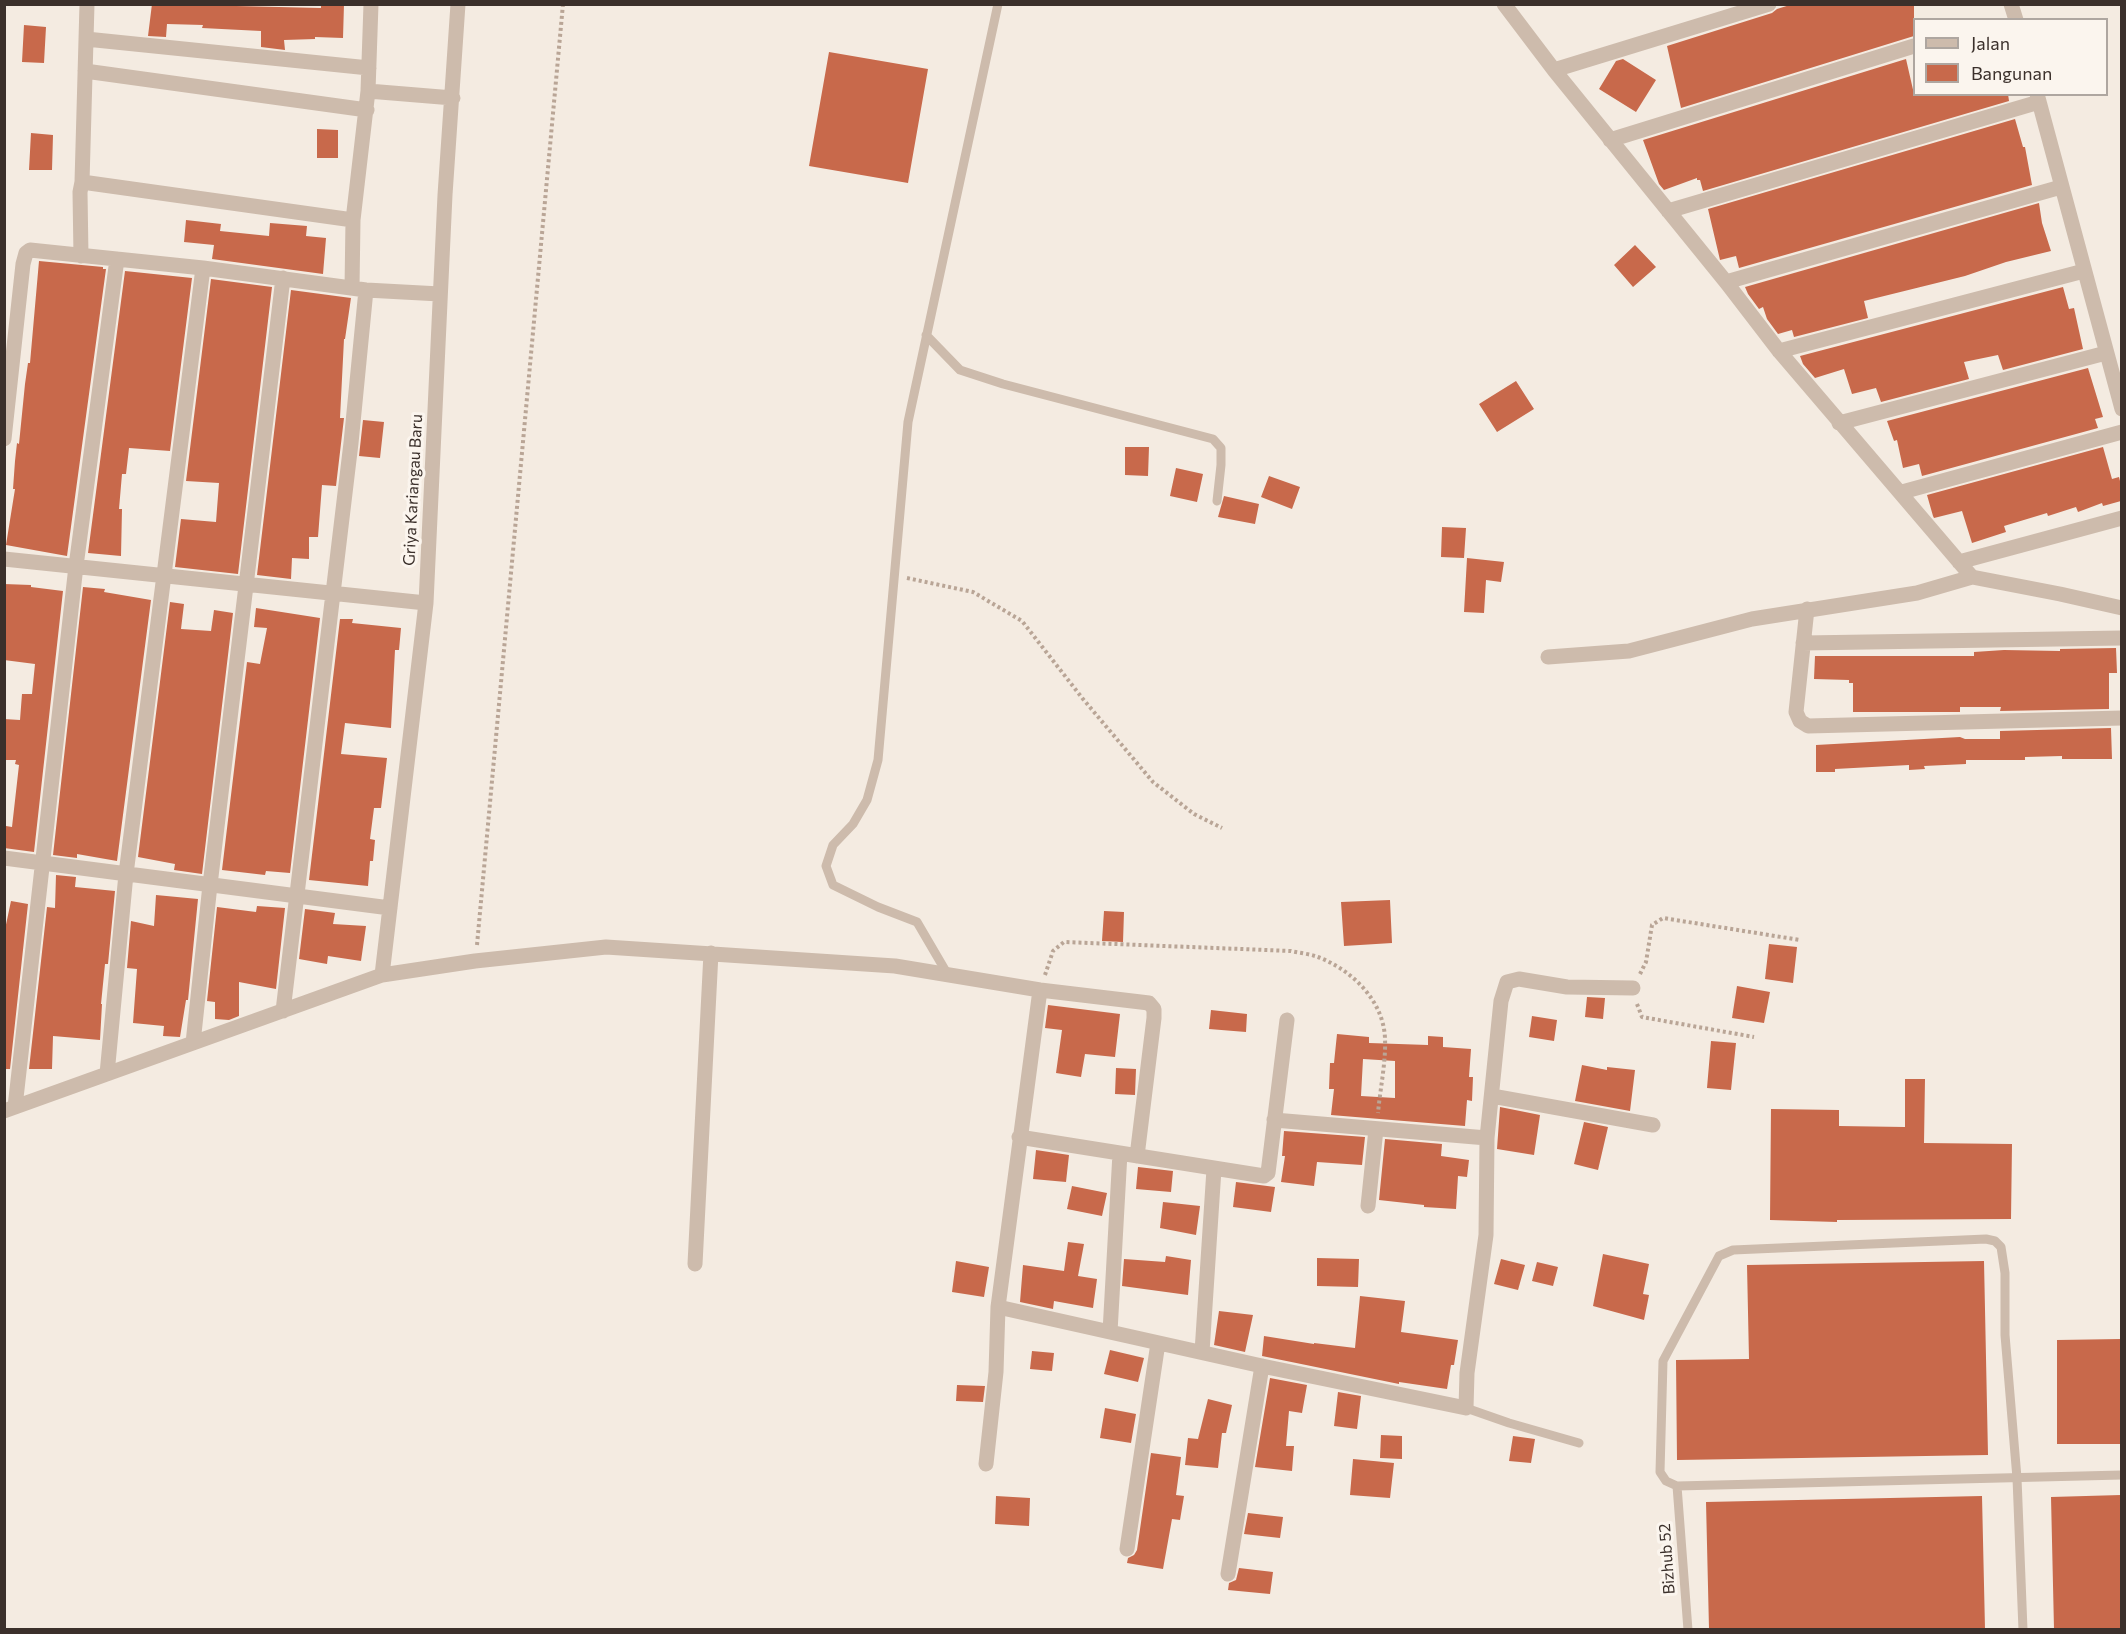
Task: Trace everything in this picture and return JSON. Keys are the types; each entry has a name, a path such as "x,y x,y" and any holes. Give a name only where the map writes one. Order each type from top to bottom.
{"street":[{"path":"81,256 80,192 87,4"},
{"path":"283,1011 351,443 359,289 353,220 368,91 371,4"},
{"name":"Griya Kariangau Baru","path":"382,975 426,603 445,195 458,4"},
{"path":"1504,4 1554,70 1779,351 1839,423 1902,492 1972,577"},
{"path":"1554,70 1768,4"},
{"path":"86,39 369,68"},
{"path":"1610,140 1913,46"},
{"path":"85,71 366,110"},
{"path":"368,91 453,98"},
{"path":"1668,211 2038,98 2121,409"},
{"path":"82,182 353,220"},
{"path":"1726,282 2061,187"},
{"path":"4,439 23,264 26,253 30,250 203,268 359,289 440,294"},
{"path":"117,259 76,566 42,863 10,1109 382,975 476,961 606,947 895,966 1040,990 1149,1003 1154,1009 1137,1156"},
{"path":"106,1074 126,874 203,268"},
{"path":"1779,351 2084,271"},
{"path":"193,1043 283,278"},
{"path":"1839,423 2106,353"},
{"path":"1902,492 2121,432"},
{"path":"1959,562 2121,518"},
{"path":"4,559 426,603"},
{"path":"1548,657 1629,651 1752,619 1917,593 1972,577 2121,608"},
{"path":"1807,609 1796,712 1800,721 1808,726 2121,718"},
{"path":"1803,643 2121,638"},
{"path":"4,858 390,908"},
{"path":"695,1264 711,953"},
{"path":"998,1307 1262,1366 1466,1408 1467,1373 1486,1235 1487,1138 1502,1001 1507,982 1519,979 1567,987 1633,988"},
{"path":"986,1464 996,1372 998,1307 1040,990"},
{"path":"1019,1137 1264,1176 1268,1173 1287,1020"},
{"path":"1492,1096 1653,1125"},
{"path":"1274,1120 1487,1138"},
{"path":"1368,1206 1376,1129"},
{"path":"1110,1332 1120,1153"},
{"path":"1202,1352 1214,1169"},
{"path":"1127,1549 1158,1343"},
{"path":"1228,1574 1262,1366"}],"lane":[{"path":"948,975 917,922 878,908 833,885 826,866 833,845 853,824 867,800 878,760 908,422 998,4"},
{"path":"926,335 960,370 1003,384 1213,440 1221,448 1217,501"},
{"path":"2024,1629 2018,1478 2005,1335 2005,1273 2001,1247 1995,1241 1986,1239 1732,1250 1719,1256 1663,1361 1660,1472 1666,1481 1677,1486 2018,1478 2121,1475"},
{"path":"1466,1408 1578,1443"},
{"name":"Bizhub 52","path":"1677,1486 1688,1629"}],"path":[{"path":"476,961 563,4"},
{"path":"895,575 973,592 1022,621 1152,782 1194,814 1222,828"},
{"path":"1754,1037 1642,1017 1633,988 1646,962 1652,925 1663,918 1800,940"},
{"path":"1040,990 1053,951 1064,942 1291,951 1318,957 1350,974 1381,1014 1385,1039 1376,1129"}],"building":[{"path":"152,4 321,8 321,4 344,4 343,38 315,37 315,39 284,40 285,50 261,47 261,31 202,28 203,25 167,24 166,37 148,36"},
{"path":"1793,4 1914,4 1913,36 1681,108 1667,46 1772,13"},
{"path":"24,25 46,27 44,63 22,62"},
{"path":"829,52 928,69 908,183 809,166"},
{"path":"1623,59 1656,80 1636,112 1599,89 1616,61"},
{"path":"1906,59 1913,96 2008,96 2009,101 1703,191 1700,180 1697,178 1664,190 1659,184 1643,140"},
{"path":"2015,119 2023,147 2025,147 2032,185 1739,268 1736,256 1720,260 1708,209"},
{"path":"317,129 338,130 338,158 317,158"},
{"path":"31,133 53,135 52,170 29,170"},
{"path":"2039,203 2042,223 2051,251 2006,262 1965,276 1864,301 1868,318 1794,337 1792,330 1778,334 1767,319 1763,307 1759,309 1745,287"},
{"path":"186,220 221,224 220,231 269,236 270,223 307,226 306,236 326,238 323,274 212,259 214,245 184,242"},
{"path":"1635,245 1656,267 1633,287 1614,265"},
{"path":"39,261 106,269 67,556 6,545 15,489 13,489 17,443 19,444 25,384 28,363 30,363"},
{"path":"125,271 192,278 170,451 129,448 126,474 122,474 119,509 122,509 121,556 88,553"},
{"path":"211,279 272,287 238,574 175,567 181,519 216,522 219,483 186,481"},
{"path":"2063,287 2069,309 2074,308 2083,349 2003,370 1998,355 1964,362 1969,379 1881,402 1876,388 1852,394 1844,369 1815,378 1803,364 1800,356"},
{"path":"291,290 351,298 344,339 340,418 344,418 336,486 322,485 318,537 309,537 309,559 292,558 291,579 257,575"},
{"path":"2088,368 2103,417 2095,419 2098,428 1922,476 1919,464 1903,468 1897,440 1894,441 1887,421"},
{"path":"1516,381 1534,409 1497,432 1479,404"},
{"path":"363,420 384,422 380,458 359,456"},
{"path":"1125,447 1149,447 1148,476 1125,475"},
{"path":"2103,447 2112,479 2119,477 2121,501 2103,506 2102,503 2078,512 2076,507 2048,516 2047,513 2004,526 2006,532 1972,543 1962,511 1934,518 1933,516 1927,495"},
{"path":"1176,468 1203,474 1197,502 1170,496"},
{"path":"1269,476 1300,487 1292,509 1261,497"},
{"path":"1224,496 1259,504 1255,524 1218,517"},
{"path":"1442,527 1466,528 1464,558 1441,557"},
{"path":"1467,558 1504,562 1501,582 1486,580 1484,613 1464,612"},
{"path":"4,584 31,585 31,587 63,591 34,852 4,848 6,826 12,827 19,765 15,764 16,760 4,760 4,719 20,720 22,694 32,694 35,664 4,660"},
{"path":"83,587 105,589 104,592 151,600 117,861 77,854 77,858 53,855"},
{"path":"170,602 184,604 181,629 211,631 214,610 233,613 202,874 174,870 175,864 138,857"},
{"path":"256,608 320,618 290,873 266,871 265,875 222,870 247,662 260,664 267,628 254,627"},
{"path":"340,619 353,619 352,623 401,628 399,650 395,650 391,728 345,723 341,754 387,758 381,808 374,808 370,839 375,840 368,886 309,880"},
{"path":"2116,648 2117,673 2109,673 2109,709 2000,711 2001,707 1960,707 1960,712 1853,712 1853,683 1849,683 1849,680 1814,679 1815,656 1974,656 1974,652 2004,650 2060,651 2060,649"},
{"path":"2111,728 2112,759 2062,759 2062,756 2025,757 2025,760 1966,760 1966,764 1924,766 1925,769 1909,770 1909,765 1816,772 1816,745 1960,737 2000,739 2000,731"},
{"path":"56,875 76,877 75,887 115,891 108,964 105,964 100,1040 53,1036 52,1069 29,1069 47,907 55,908"},
{"path":"156,895 198,899 188,1000 186,1000 180,1037 163,1036 164,1026 133,1023 137,969 127,968 131,921 154,926"},
{"path":"1390,900 1392,943 1344,946 1341,902"},
{"path":"11,901 28,904 10,1069 4,1069 4,934"},
{"path":"257,906 285,908 276,989 239,982 239,1016 229,1020 215,1019 215,1002 207,1001 217,907 256,912"},
{"path":"305,909 335,913 333,924 366,926 361,961 328,956 327,964 299,959"},
{"path":"1104,911 1124,912 1123,942 1102,941"},
{"path":"1769,944 1797,947 1793,983 1765,979"},
{"path":"1737,986 1770,992 1764,1023 1732,1018"},
{"path":"1587,997 1605,998 1603,1019 1585,1017"},
{"path":"1048,1005 1120,1014 1115,1057 1085,1054 1081,1077 1056,1073 1062,1030 1045,1028"},
{"path":"1211,1010 1247,1014 1246,1032 1209,1029"},
{"path":"1532,1016 1557,1020 1554,1041 1529,1037"},
{"path":"1337,1034 1369,1037 1369,1043 1428,1045 1428,1036 1443,1037 1443,1047 1471,1049 1469,1077 1473,1077 1472,1101 1467,1100 1465,1126 1331,1115 1334,1089 1329,1089 1330,1063 1334,1063","holes":["1363,1059 1395,1061 1395,1098 1361,1096"]},
{"path":"1711,1041 1736,1043 1731,1090 1707,1088"},
{"path":"1582,1065 1607,1070 1607,1067 1635,1070 1630,1111 1575,1101"},
{"path":"1116,1068 1136,1069 1135,1095 1115,1094"},
{"path":"1905,1079 1925,1079 1924,1143 2012,1144 2011,1219 1837,1220 1837,1222 1770,1220 1771,1109 1839,1110 1839,1126 1905,1127"},
{"path":"1500,1107 1540,1115 1534,1155 1497,1149"},
{"path":"1584,1122 1608,1127 1598,1170 1574,1164"},
{"path":"1284,1131 1365,1137 1362,1165 1317,1162 1314,1186 1281,1182 1285,1156 1282,1156"},
{"path":"1385,1139 1442,1144 1441,1156 1469,1160 1467,1177 1458,1176 1456,1209 1379,1200"},
{"path":"1036,1150 1069,1155 1066,1182 1033,1179"},
{"path":"1138,1167 1173,1171 1171,1192 1136,1189"},
{"path":"1236,1182 1275,1187 1271,1212 1233,1207"},
{"path":"1072,1186 1107,1193 1102,1216 1067,1209"},
{"path":"1163,1202 1200,1206 1196,1235 1160,1228"},
{"path":"1068,1242 1084,1244 1078,1276 1097,1279 1093,1308 1054,1301 1053,1309 1020,1302 1023,1265 1064,1271"},
{"path":"1603,1254 1649,1264 1643,1294 1649,1295 1644,1320 1593,1306"},
{"path":"1166,1256 1191,1260 1188,1295 1122,1286 1124,1259 1165,1262"},
{"path":"1317,1258 1359,1259 1358,1287 1317,1286"},
{"path":"1501,1259 1525,1265 1518,1290 1494,1284"},
{"path":"956,1261 989,1267 984,1297 952,1292"},
{"path":"1984,1261 1988,1455 1677,1460 1676,1360 1749,1359 1747,1265"},
{"path":"1537,1262 1558,1267 1553,1286 1532,1281"},
{"path":"1360,1296 1405,1301 1401,1332 1458,1340 1447,1389 1399,1382 1399,1384 1262,1356 1264,1336 1355,1348"},
{"path":"1219,1311 1253,1315 1245,1352 1214,1345"},
{"path":"2121,1339 2121,1444 2057,1444 2057,1340"},
{"path":"1110,1350 1144,1358 1138,1382 1104,1374"},
{"path":"1032,1351 1054,1353 1052,1371 1030,1369"},
{"path":"1270,1378 1307,1385 1302,1413 1289,1411 1286,1446 1294,1446 1292,1471 1255,1467"},
{"path":"957,1385 985,1386 983,1402 956,1401"},
{"path":"1338,1392 1361,1396 1357,1429 1334,1426"},
{"path":"1208,1399 1232,1405 1226,1433 1222,1433 1218,1468 1185,1465 1188,1438 1198,1439"},
{"path":"1105,1408 1136,1414 1131,1443 1100,1438"},
{"path":"1381,1435 1402,1436 1402,1459 1380,1458"},
{"path":"1513,1436 1535,1439 1531,1463 1509,1461"},
{"path":"1151,1453 1181,1457 1176,1495 1184,1496 1180,1520 1172,1519 1163,1569 1127,1563 1128,1558 1137,1550"},
{"path":"1353,1459 1394,1463 1390,1498 1350,1495"},
{"path":"2121,1495 2121,1629 2054,1629 2051,1497"},
{"path":"996,1496 1030,1498 1029,1526 995,1524"},
{"path":"1982,1496 1985,1629 1709,1629 1706,1502"},
{"path":"1248,1513 1283,1517 1280,1538 1244,1534"},
{"path":"1239,1568 1273,1572 1270,1594 1228,1590 1229,1583 1236,1580"}]}
